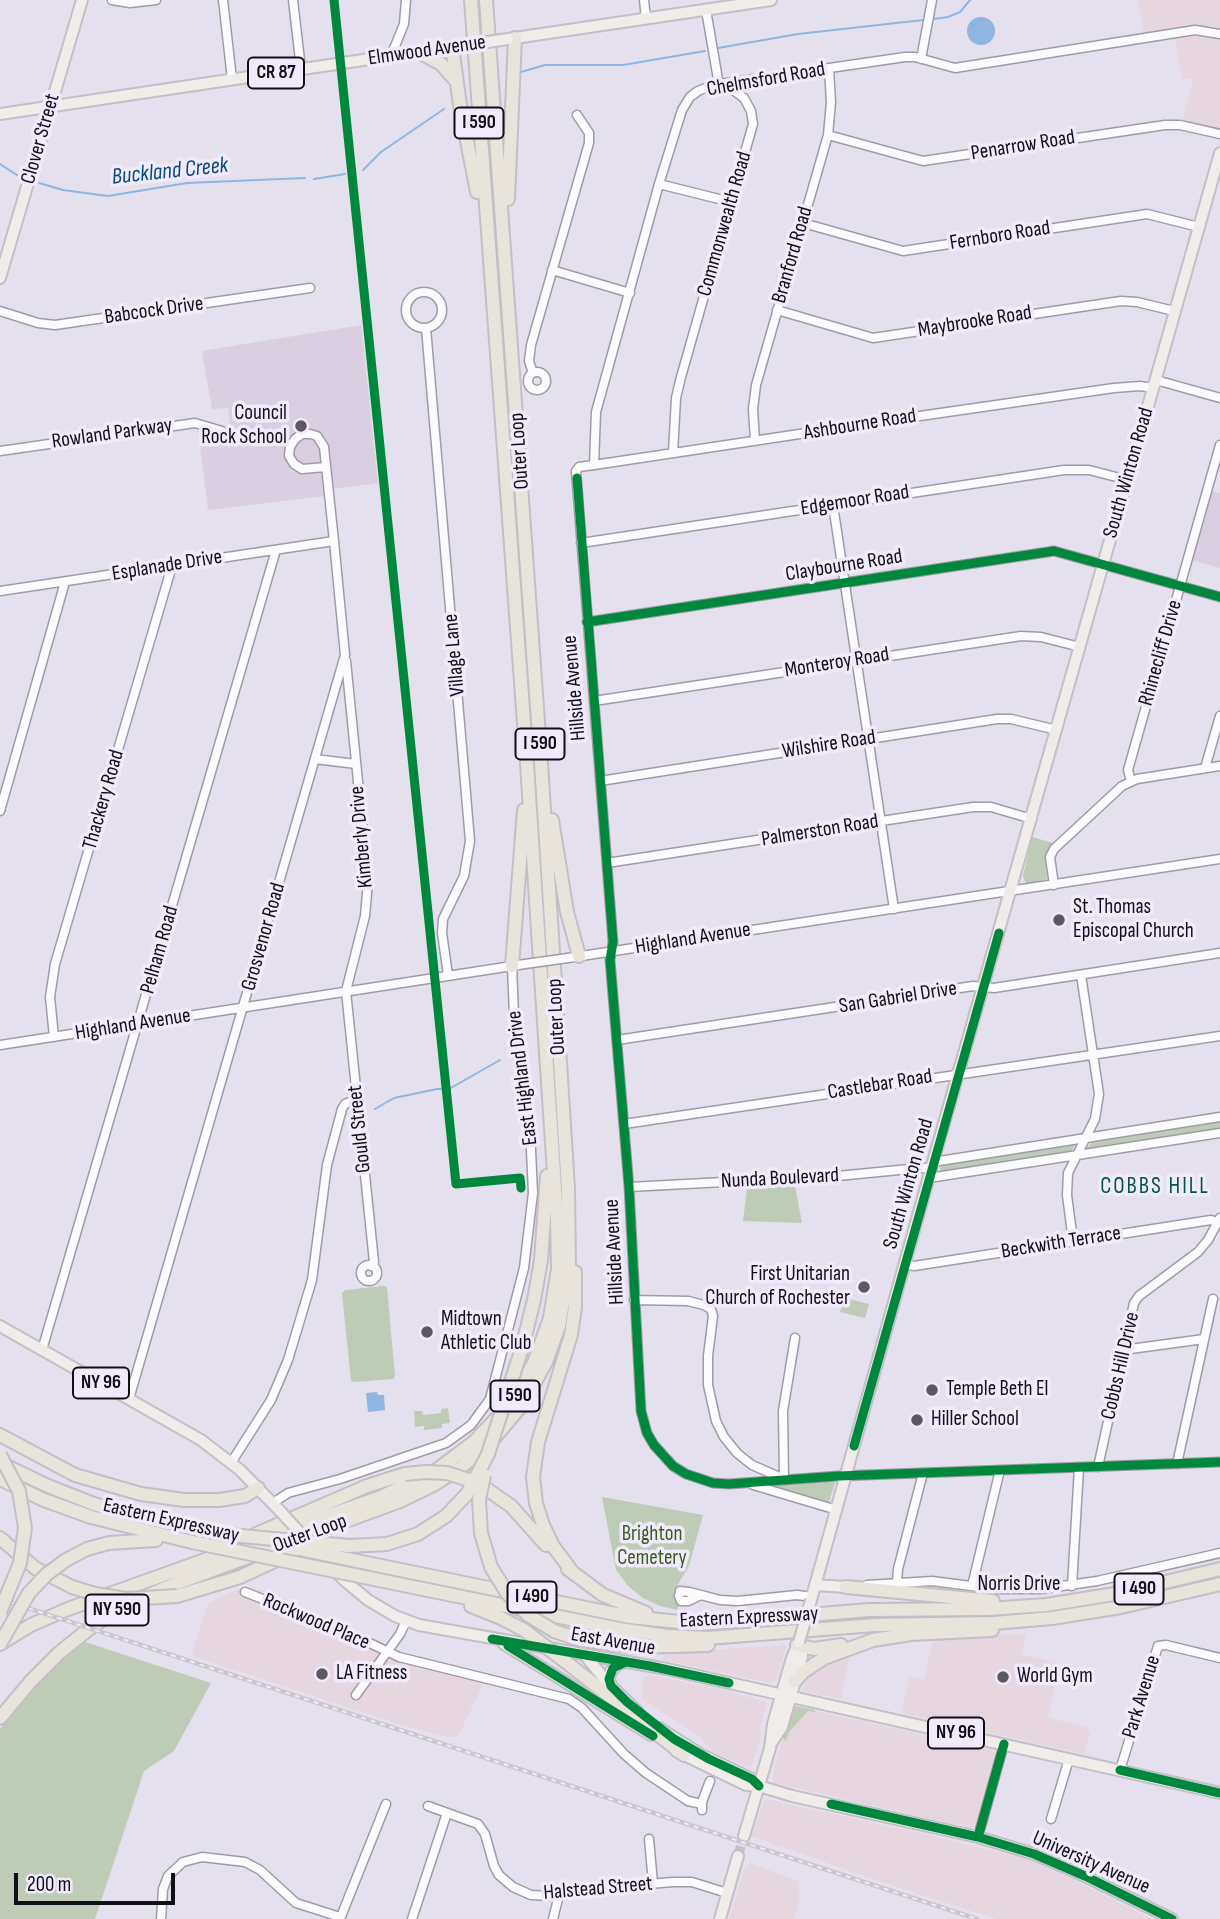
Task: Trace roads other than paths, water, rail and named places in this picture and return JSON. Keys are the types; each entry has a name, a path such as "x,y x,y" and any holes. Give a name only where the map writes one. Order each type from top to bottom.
{"highway":[{"name":"Outer Loop","path":"0,1644 40,1621 399,1490 426,1477 474,1443 513,1398 529,1373 541,1346 553,1308 557,1279 558,1229 471,0"},
{"name":"Outer Loop","path":"0,1718 52,1660 106,1617 150,1593 400,1501 435,1484 475,1456 510,1421 537,1380 554,1344 566,1297 569,1257 568,1188 541,763 486,0"},
{"path":"505,242 511,38"},
{"path":"456,47 457,81 488,247"},
{"path":"419,52 441,64 457,81"},
{"path":"541,763 574,957"},
{"path":"519,965 527,764"},
{"path":"348,1553 418,1534 446,1516 467,1494 481,1470 522,1348 534,1300 544,1237 548,1092"},
{"path":"568,1188 575,1270 574,1316 567,1353 538,1442 533,1481 542,1525 553,1546 574,1574"},
{"path":"0,1436 71,1473 136,1493 184,1500 219,1500 242,1497 258,1488"},
{"path":"491,1444 479,1500 481,1533 491,1567 507,1593 528,1615 554,1631 581,1640 623,1647 717,1644 778,1634"},
{"path":"0,1455 20,1494 25,1532 21,1559 0,1612"},
{"name":"Eastern Expressway","path":"0,1463 94,1504 142,1517 220,1534 348,1553 640,1619 679,1623 719,1623 859,1611 998,1609 1056,1604 1124,1592 1220,1569"},
{"path":"132,1586 367,1486 405,1474 447,1473 478,1483 511,1506 574,1574 603,1595 631,1608 669,1618 719,1623"},
{"name":"Eastern Expressway","path":"0,1479 54,1504 91,1517 192,1542 649,1634 708,1638 875,1625 1003,1622 1082,1614 1220,1584"},
{"path":"0,1538 35,1568 72,1587 130,1599 177,1596 250,1573 400,1501"},
{"path":"0,1644 29,1593 47,1574 66,1560 90,1548 114,1542 142,1539 192,1542"},
{"path":"407,1586 488,1612 524,1630 684,1755"},
{"path":"846,1587 976,1600 1056,1604"},
{"path":"799,1644 816,1649 906,1635 996,1630 1082,1614"},
{"path":"795,1681 827,1656 878,1639"}],"main road":[{"name":"Clover Street","path":"0,278 82,0"},
{"name":"Elmwood Avenue","path":"0,114 706,10 729,3 771,0"},
{"name":"South Winton Road","path":"744,1836 772,1742 781,1730 799,1644 815,1586 1220,153"},
{"name":"East Avenue","path":"0,1326 194,1436 231,1463 258,1488 359,1594 384,1611 406,1621 439,1630 626,1662 787,1695 1220,1793"},
{"name":"Norris Drive","path":"815,1586 846,1587"},
{"name":"University Avenue","path":"492,1639 514,1649 684,1755 743,1784 978,1837 1054,1862 1172,1919"},
{"name":"South Winton Road","path":"787,1695 795,1681 803,1655 799,1644"},
{"name":"University Avenue","path":"584,1655 611,1686 642,1715 674,1739 752,1779 759,1786"},
{"path":"611,1686 611,1671 616,1665 626,1662"},
{"path":"720,1919 738,1856"}],"street":[{"path":"111,0 130,3 156,0"},
{"path":"223,0 232,79"},
{"path":"293,0 301,69"},
{"path":"391,56 404,24 406,0"},
{"path":"643,0 646,19"},
{"path":"921,59 932,0"},
{"path":"706,10 719,85"},
{"name":"Chelmsford Road","path":"594,465 596,412 659,184 684,105 698,91 719,85 905,57 955,68 1195,30 1220,34"},
{"name":"Branford Road","path":"755,441 753,409 756,385 828,135 831,102 829,69"},
{"name":"Commonwealth Road","path":"673,453 676,398 681,377 752,129 747,102 740,94 719,85"},
{"path":"533,373 529,361 531,345 589,143 589,133 577,115"},
{"name":"Penarrow Road","path":"828,135 923,162 1165,125 1180,125 1220,134"},
{"path":"659,184 731,202"},
{"name":"Fernboro Road","path":"803,223 903,251 1138,215 1156,215 1199,226"},
{"path":"552,270 630,293"},
{"name":"Babcock Drive","path":"0,311 55,325 310,288"},
{"path":"420,292 432,293 442,306 437,323 426,328 414,325 405,310 410,298 420,292"},
{"name":"Maybrooke Road","path":"777,310 873,338 1121,301 1137,302 1174,312"},
{"name":"Village Lane","path":"426,328 470,830 466,870 443,919 442,933 448,975"},
{"name":"Ashbourne Road","path":"577,478 579,467 1114,388 1154,384 1220,398"},
{"name":"Rowland Parkway","path":"0,451 195,423 222,431"},
{"name":"Grosvenor Road","path":"129,1399 345,655 324,447 317,436 310,434 302,434 295,439 289,456 294,464 302,469 326,467"},
{"name":"Rhinecliff Drive","path":"1131,781 1128,770 1220,445"},
{"name":"Edgemoor Road","path":"581,543 1070,469 1089,470 1128,480"},
{"name":"Hillside Avenue","path":"577,478 613,940 611,952 629,1187 641,1411 647,1433 654,1445 673,1466 698,1479 713,1483 1220,1462"},
{"path":"833,505 894,908"},
{"name":"Esplanade Drive","path":"0,591 334,541"},
{"name":"Pelham Road","path":"42,1350 276,550"},
{"name":"Claybourne Road","path":"587,622 1054,551 1220,597"},
{"name":"Thackery Road","path":"54,1037 50,997 55,964 172,566"},
{"path":"0,811 65,582"},
{"name":"Monteroy Road","path":"594,701 1029,635 1080,647"},
{"name":"Kimberly Drive","path":"345,655 367,895 363,928 346,991"},
{"path":"1205,768 1220,716"},
{"name":"Wilshire Road","path":"600,781 1003,718 1057,730"},
{"name":"Kimberly Drive","path":"315,759 356,764"},
{"path":"1054,885 1050,857 1054,849 1115,791 1131,781 1220,765"},
{"name":"Palmerston Road","path":"607,863 983,806 1032,819"},
{"name":"Highland Avenue","path":"0,1045 1220,859"},
{"name":"San Gabriel Drive","path":"617,1040 973,986 994,988 1220,953"},
{"name":"East Highland Drive","path":"277,1507 288,1493 345,1478 449,1442 474,1423 490,1399 524,1268 533,1193 530,1129 515,1040 519,965"},
{"path":"1073,1241 1068,1173 1074,1156 1095,1119 1098,1106 1094,1056 1081,975"},
{"name":"Gould Street","path":"346,991 374,1262 372,1266"},
{"name":"Castlebar Road","path":"624,1124 1220,1036"},
{"path":"231,1463 271,1400 288,1360 314,1270 324,1176 342,1109 352,1101"},
{"name":"Nunda Boulevard","path":"931,1170 1084,1138 1220,1117"},
{"name":"Nunda Boulevard","path":"629,1187 838,1176 919,1168 931,1170 1074,1156 1220,1133"},
{"name":"Beckwith Terrace","path":"905,1264 914,1266 1219,1219"},
{"name":"Cobbs Hill Drive","path":"1098,1467 1136,1300 1198,1252 1219,1219"},
{"path":"1177,1464 1213,1299"},
{"path":"634,1300 688,1301 704,1305 712,1311 708,1377 716,1421 737,1453 752,1465 784,1479 783,1411 795,1338"},
{"path":"1123,1350 1204,1339"},
{"path":"1072,1586 1079,1468"},
{"path":"972,1586 1000,1470"},
{"path":"897,1582 923,1473"},
{"name":"Hillside Avenue","path":"747,1483 837,1510"},
{"name":"Norris Drive","path":"846,1587 936,1581 1017,1590 1072,1586 1220,1552"},
{"name":"Rockwood Place","path":"245,1592 357,1637 386,1653 569,1699 582,1708 624,1754 646,1773 702,1807 710,1781"},
{"path":"701,1595 738,1601 797,1595 812,1599"},
{"path":"356,1695 406,1621"},
{"name":"Park Avenue","path":"1120,1770 1158,1646 1166,1645 1220,1658"},
{"path":"978,1837 1004,1744"},
{"path":"1051,1819 1069,1759"},
{"path":"161,1919 163,1889 168,1876 183,1862 202,1857 229,1858 253,1866 296,1902 340,1918 386,1804"},
{"name":"Halstead Street","path":"428,1806 478,1824 485,1834 496,1871 509,1884 531,1895 559,1895 577,1890 692,1882 727,1893"},
{"path":"412,1919 447,1813"},
{"path":"649,1839 653,1883"},
{"path":"553,1919 559,1895"}],"water":[{"path":"981,17 991,21 995,31 991,41 981,45 971,41 967,31 971,21"},
{"path":"377,1392 378,1395 384,1395 385,1410 368,1412 366,1393"}],"waterway":[{"name":"Buckland Creek","path":"933,19 960,12 970,0"},
{"name":"Buckland Creek","path":"718,48 798,34 923,20"},
{"name":"Buckland Creek","path":"521,72 545,65 623,65 705,51"},
{"name":"Buckland Creek","path":"363,170 381,152 444,109"},
{"name":"Buckland Creek","path":"0,164 20,177"},
{"name":"Buckland Creek","path":"314,179 345,174"},
{"name":"Buckland Creek","path":"39,183 63,190 108,196 187,183 305,178"},
{"path":"375,1109 394,1098 449,1089 500,1060"}],"tunnel":[{"path":"738,1856 744,1836"}],"railway":[{"path":"0,1599 977,1919"}],"place":[{"name":"Council Rock School","path":"301,426"},
{"name":"St. Thomas Episcopal Church","path":"1059,920"},
{"name":"First Unitarian Church of Rochester","path":"864,1287"},
{"name":"Midtown Athletic Club","path":"427,1332"},
{"name":"Temple Beth El","path":"932,1390"},
{"name":"Hiller School","path":"917,1420"},
{"name":"LA Fitness","path":"322,1674"},
{"name":"World Gym","path":"1003,1677"}],"district":[{"name":"COBBS HILL","path":"1155,1187"}],"park label":[{"name":"Brighton Cemetery","path":"652,1547"}]}
